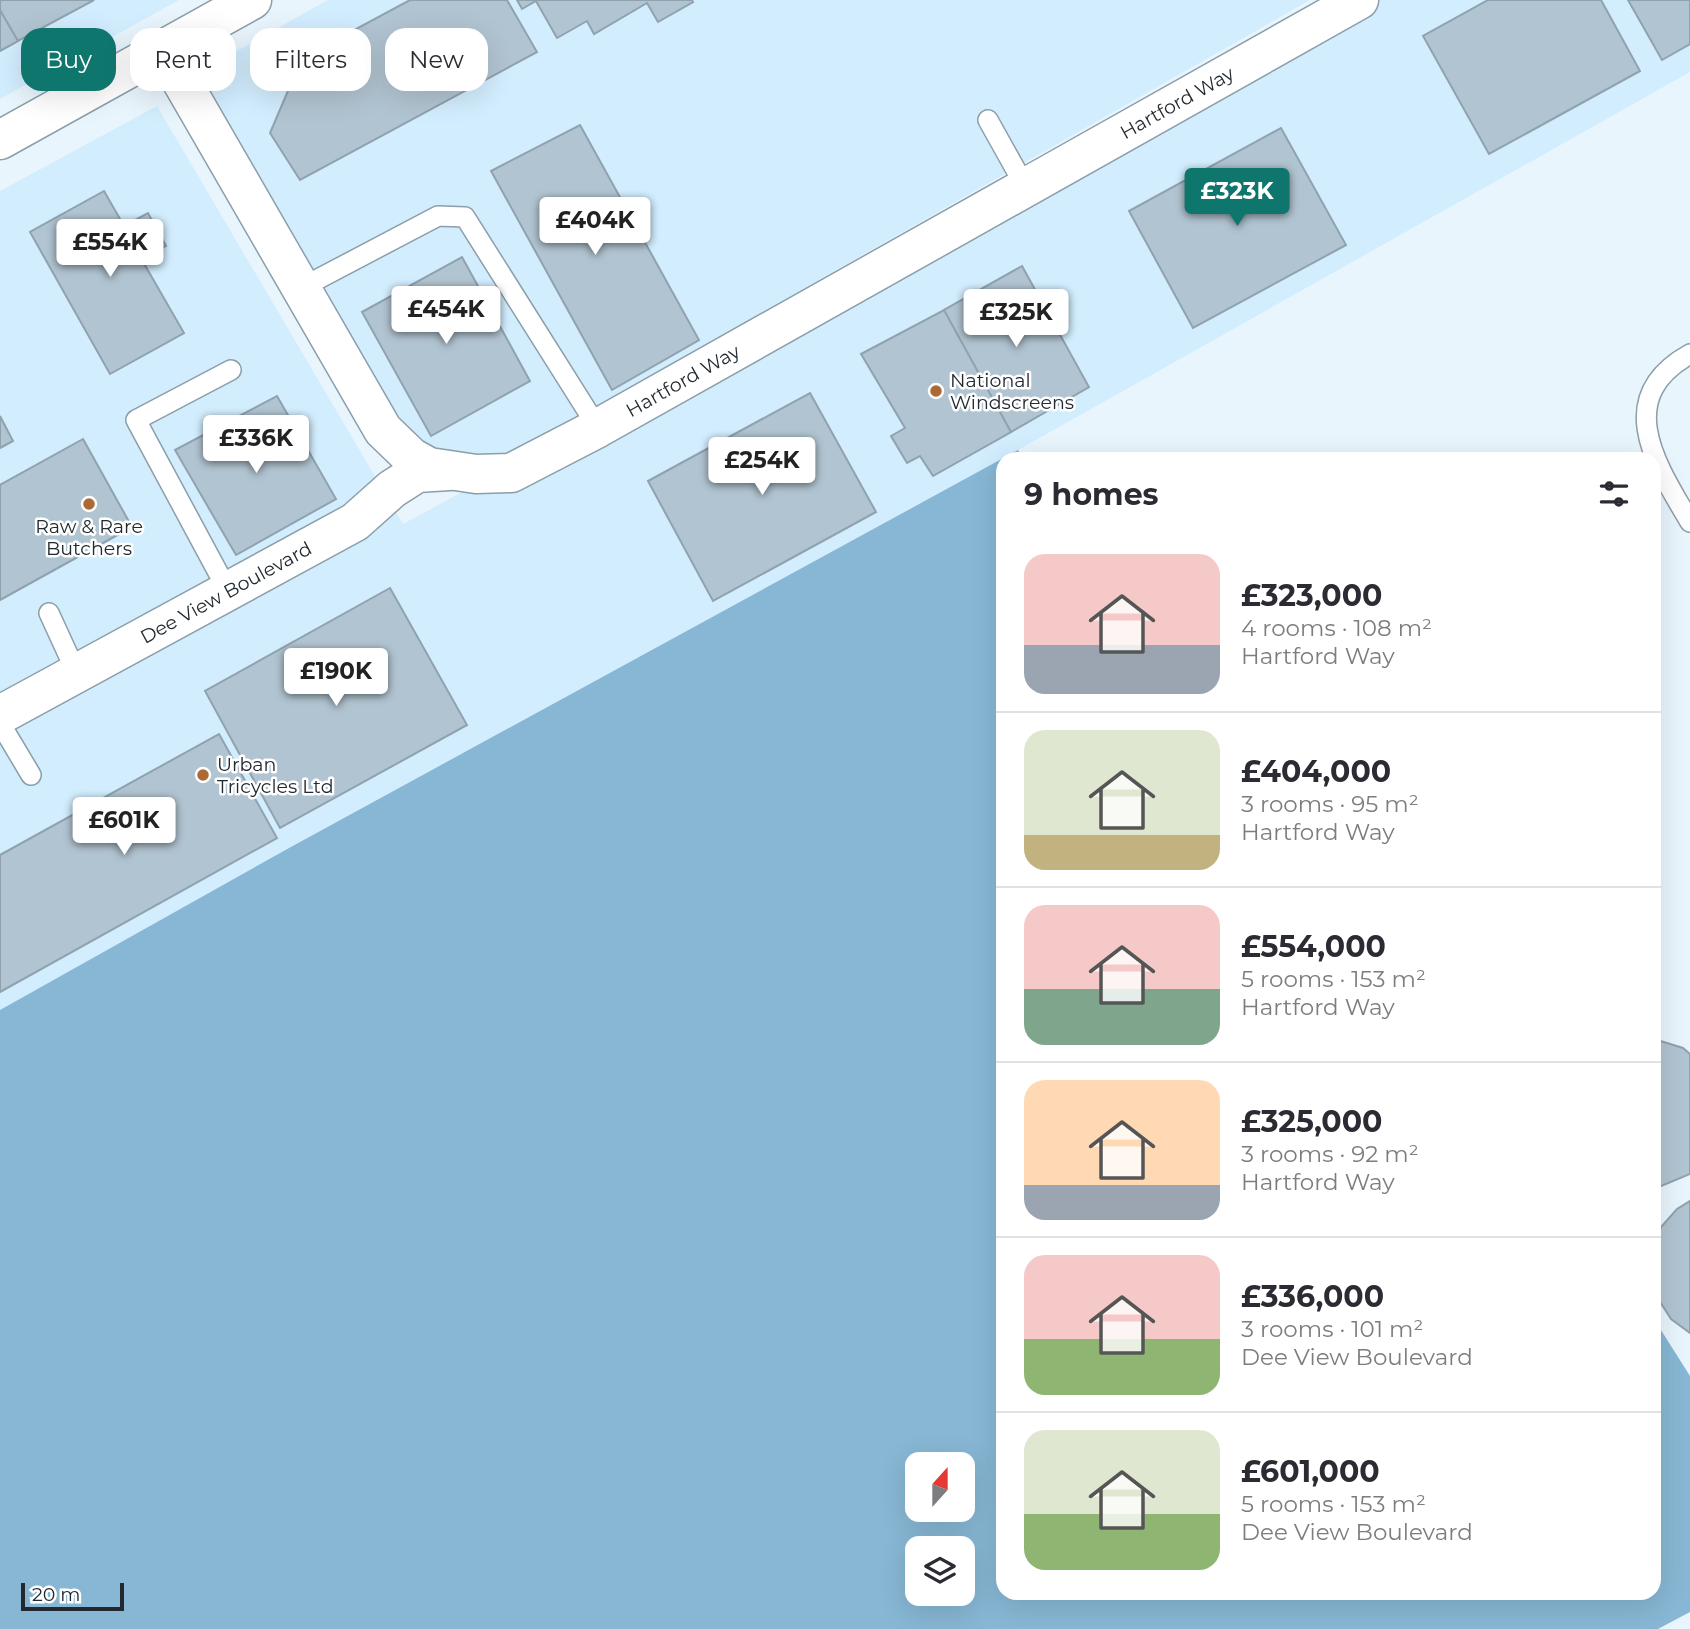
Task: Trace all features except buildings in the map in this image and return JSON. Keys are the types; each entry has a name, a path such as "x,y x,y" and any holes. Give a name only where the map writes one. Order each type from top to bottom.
{"street":[{"path":"201,28 252,0"},
{"name":"Hartford Way","path":"187,91 383,430 411,457 429,467 449,471 511,473 598,428 1359,0"},
{"path":"0,140 130,67"},
{"name":"Dee View Boulevard","path":"0,715 355,522 392,489 417,473 449,471"}],"lane":[{"path":"988,120 1026,188"},
{"path":"301,288 438,216 465,217 598,428"},
{"path":"1652,452 1645,422 1651,394 1661,377 1690,354"},
{"path":"228,591 136,420 231,370"},
{"path":"1661,473 1690,522"},
{"path":"49,613 77,674"},
{"path":"0,723 31,775"}],"shaded area":[{"path":"0,0 179,0 116,35 116,28 21,28 21,87 0,99"},
{"path":"328,0 1310,0 511,455 481,465 409,442 211,98 212,91 236,91 236,51 250,44 250,91 371,91 371,28 278,28"},
{"path":"1373,0 1690,0 1690,72 1018,450 996,452 996,462 289,848 0,1010 0,191 157,106 403,524"},
{"path":"996,462 996,1600 1661,1600 1661,1330 1690,1376 1690,1612 1658,1629 0,1629 0,1010 289,848"}],"place":[{"name":"National Windscreens","path":"936,391"},
{"name":"Raw & Rare Butchers","path":"89,504"},
{"name":"Urban Tricycles Ltd","path":"203,775"}]}
